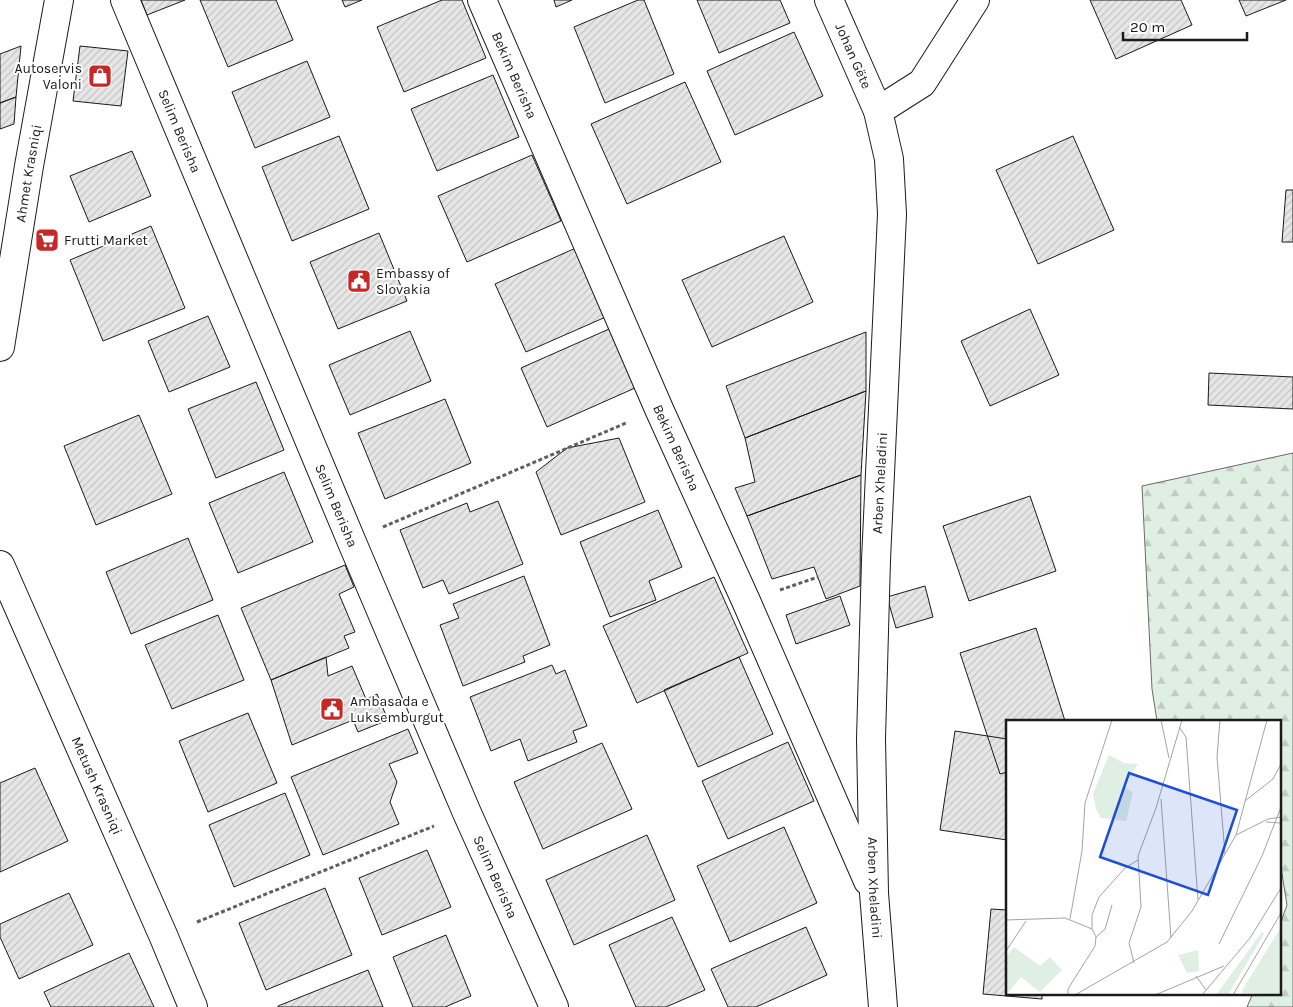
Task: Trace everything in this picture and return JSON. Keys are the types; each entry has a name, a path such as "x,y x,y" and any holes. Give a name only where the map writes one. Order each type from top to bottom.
{"street":[{"name":"Ahmet Krasniqi","path":"0,347 29,166 59,0"},
{"name":"Selim Berisha","path":"125,0 351,540 468,813 554,1007"},
{"name":"Bekim Berisha","path":"482,0 659,410 746,601 874,894"},
{"name":"Johan Gëte","path":"830,0 878,112"},
{"path":"878,112 922,83 975,0"},
{"name":"Arben Xheladini","path":"878,112 889,159 892,214 870,739 874,894 883,1007"},
{"name":"Metush Krasniqi","path":"0,565 193,1007"}],"path":[{"path":"351,540 659,410"},
{"path":"163,935 468,813"}],"green space":[{"path":"1293,453 1293,1007 1247,1007 1253,994 1280,994 1280,924 1287,905 1280,861 1280,720 1157,720 1152,689 1142,486"}],"building":[{"path":"141,0 185,0 147,15"},
{"path":"200,0 276,0 293,40 228,67"},
{"path":"342,0 362,0 345,7"},
{"path":"442,0 462,0 486,58 404,92 377,27"},
{"path":"554,0 572,0 556,7"},
{"path":"638,0 644,0 674,74 605,103 574,27"},
{"path":"697,0 780,0 790,23 719,53"},
{"path":"1090,0 1181,0 1192,25 1116,59"},
{"path":"1239,0 1286,0 1246,16"},
{"path":"794,32 823,96 735,135 707,71"},
{"path":"21,46 16,97 0,103 0,54"},
{"name":"Autoservis Valoni","path":"80,46 128,51 121,106 73,101"},
{"path":"307,61 330,117 255,148 232,92"},
{"path":"493,75 519,137 437,171 411,109"},
{"path":"685,82 721,162 627,204 591,124"},
{"path":"16,97 14,124 0,129 0,103"},
{"path":"339,136 369,209 292,241 262,167"},
{"path":"1073,136 1114,230 1038,264 996,170"},
{"path":"132,151 151,196 89,222 70,176"},
{"path":"532,155 561,221 467,262 438,196"},
{"path":"1286,190 1293,190 1293,242 1282,242"},
{"path":"151,226 185,308 103,341 70,260"},
{"name":"Embassy of Slovakia","path":"379,233 407,301 338,329 310,262"},
{"path":"784,236 813,302 712,347 682,280"},
{"path":"578,247 608,316 526,352 495,284"},
{"path":"1030,309 1059,375 990,406 961,341"},
{"path":"208,316 230,367 169,392 148,341"},
{"path":"609,329 635,388 547,427 521,368"},
{"path":"410,331 431,381 350,415 329,365"},
{"path":"866,332 866,391 745,438 726,386"},
{"path":"1209,373 1293,377 1293,409 1208,405"},
{"path":"256,382 284,450 216,478 188,409"},
{"path":"866,391 861,475 747,516 735,488 755,482 745,438"},
{"path":"445,399 471,463 385,499 358,433"},
{"path":"139,415 172,494 96,525 64,446"},
{"path":"619,438 645,502 561,535 536,472 567,448"},
{"path":"284,472 313,542 238,573 209,503"},
{"path":"861,475 860,586 826,599 814,567 772,579 747,516"},
{"path":"1030,496 1056,571 969,601 943,526"},
{"path":"498,501 523,564 449,594 443,580 423,588 400,530 467,503 470,512"},
{"path":"658,510 682,567 649,581 656,600 610,617 580,542"},
{"path":"188,538 213,600 131,634 106,572"},
{"path":"345,565 354,587 339,594 355,632 344,636 349,648 271,680 241,608"},
{"path":"524,576 550,645 523,656 525,662 463,686 440,625 459,618 453,604"},
{"path":"714,577 748,653 637,703 603,626"},
{"path":"925,586 933,617 896,628 887,597"},
{"path":"840,596 850,625 796,644 786,615"},
{"path":"218,615 244,680 172,709 145,645"},
{"path":"1036,628 1065,720 1006,720 1006,772 1000,774 960,653"},
{"name":"Ambasada e Luksemburgut","path":"326,657 328,676 352,666 366,699 377,694 388,720 358,732 353,720 292,745 271,680"},
{"path":"739,657 773,734 698,767 664,690"},
{"path":"552,665 556,674 565,670 587,726 573,731 577,742 528,761 520,739 491,751 470,697"},
{"path":"248,713 277,783 208,812 179,741"},
{"path":"408,729 418,753 389,764 397,782 390,802 399,824 323,855 291,777"},
{"path":"955,731 1006,739 1006,840 940,830"},
{"path":"788,742 814,801 728,839 702,781"},
{"path":"602,743 632,809 543,849 514,782"},
{"path":"35,768 68,841 0,872 0,783"},
{"path":"285,793 310,855 234,887 209,825"},
{"path":"784,827 817,903 730,942 697,866"},
{"path":"647,835 675,900 574,945 546,880"},
{"path":"427,850 451,907 382,935 359,878"},
{"path":"325,888 352,955 266,990 239,923"},
{"path":"69,893 93,945 19,979 0,937 0,924"},
{"path":"991,909 1006,910 1006,994 1042,994 1042,999 983,994"},
{"path":"672,917 705,990 666,1007 636,1007 609,945"},
{"path":"806,927 827,975 756,1007 728,1007 711,969"},
{"path":"446,935 471,996 445,1007 413,1007 393,957"},
{"path":"129,953 154,1007 51,1007 44,992"},
{"path":"368,970 383,1007 278,1007 278,1006"}],"place":[{"name":"Autoservis Valoni","path":"100,76"},
{"name":"Frutti Market","path":"47,240"},
{"name":"Embassy of Slovakia","path":"359,281"},
{"name":"Ambasada e Luksemburgut","path":"332,709"}]}
